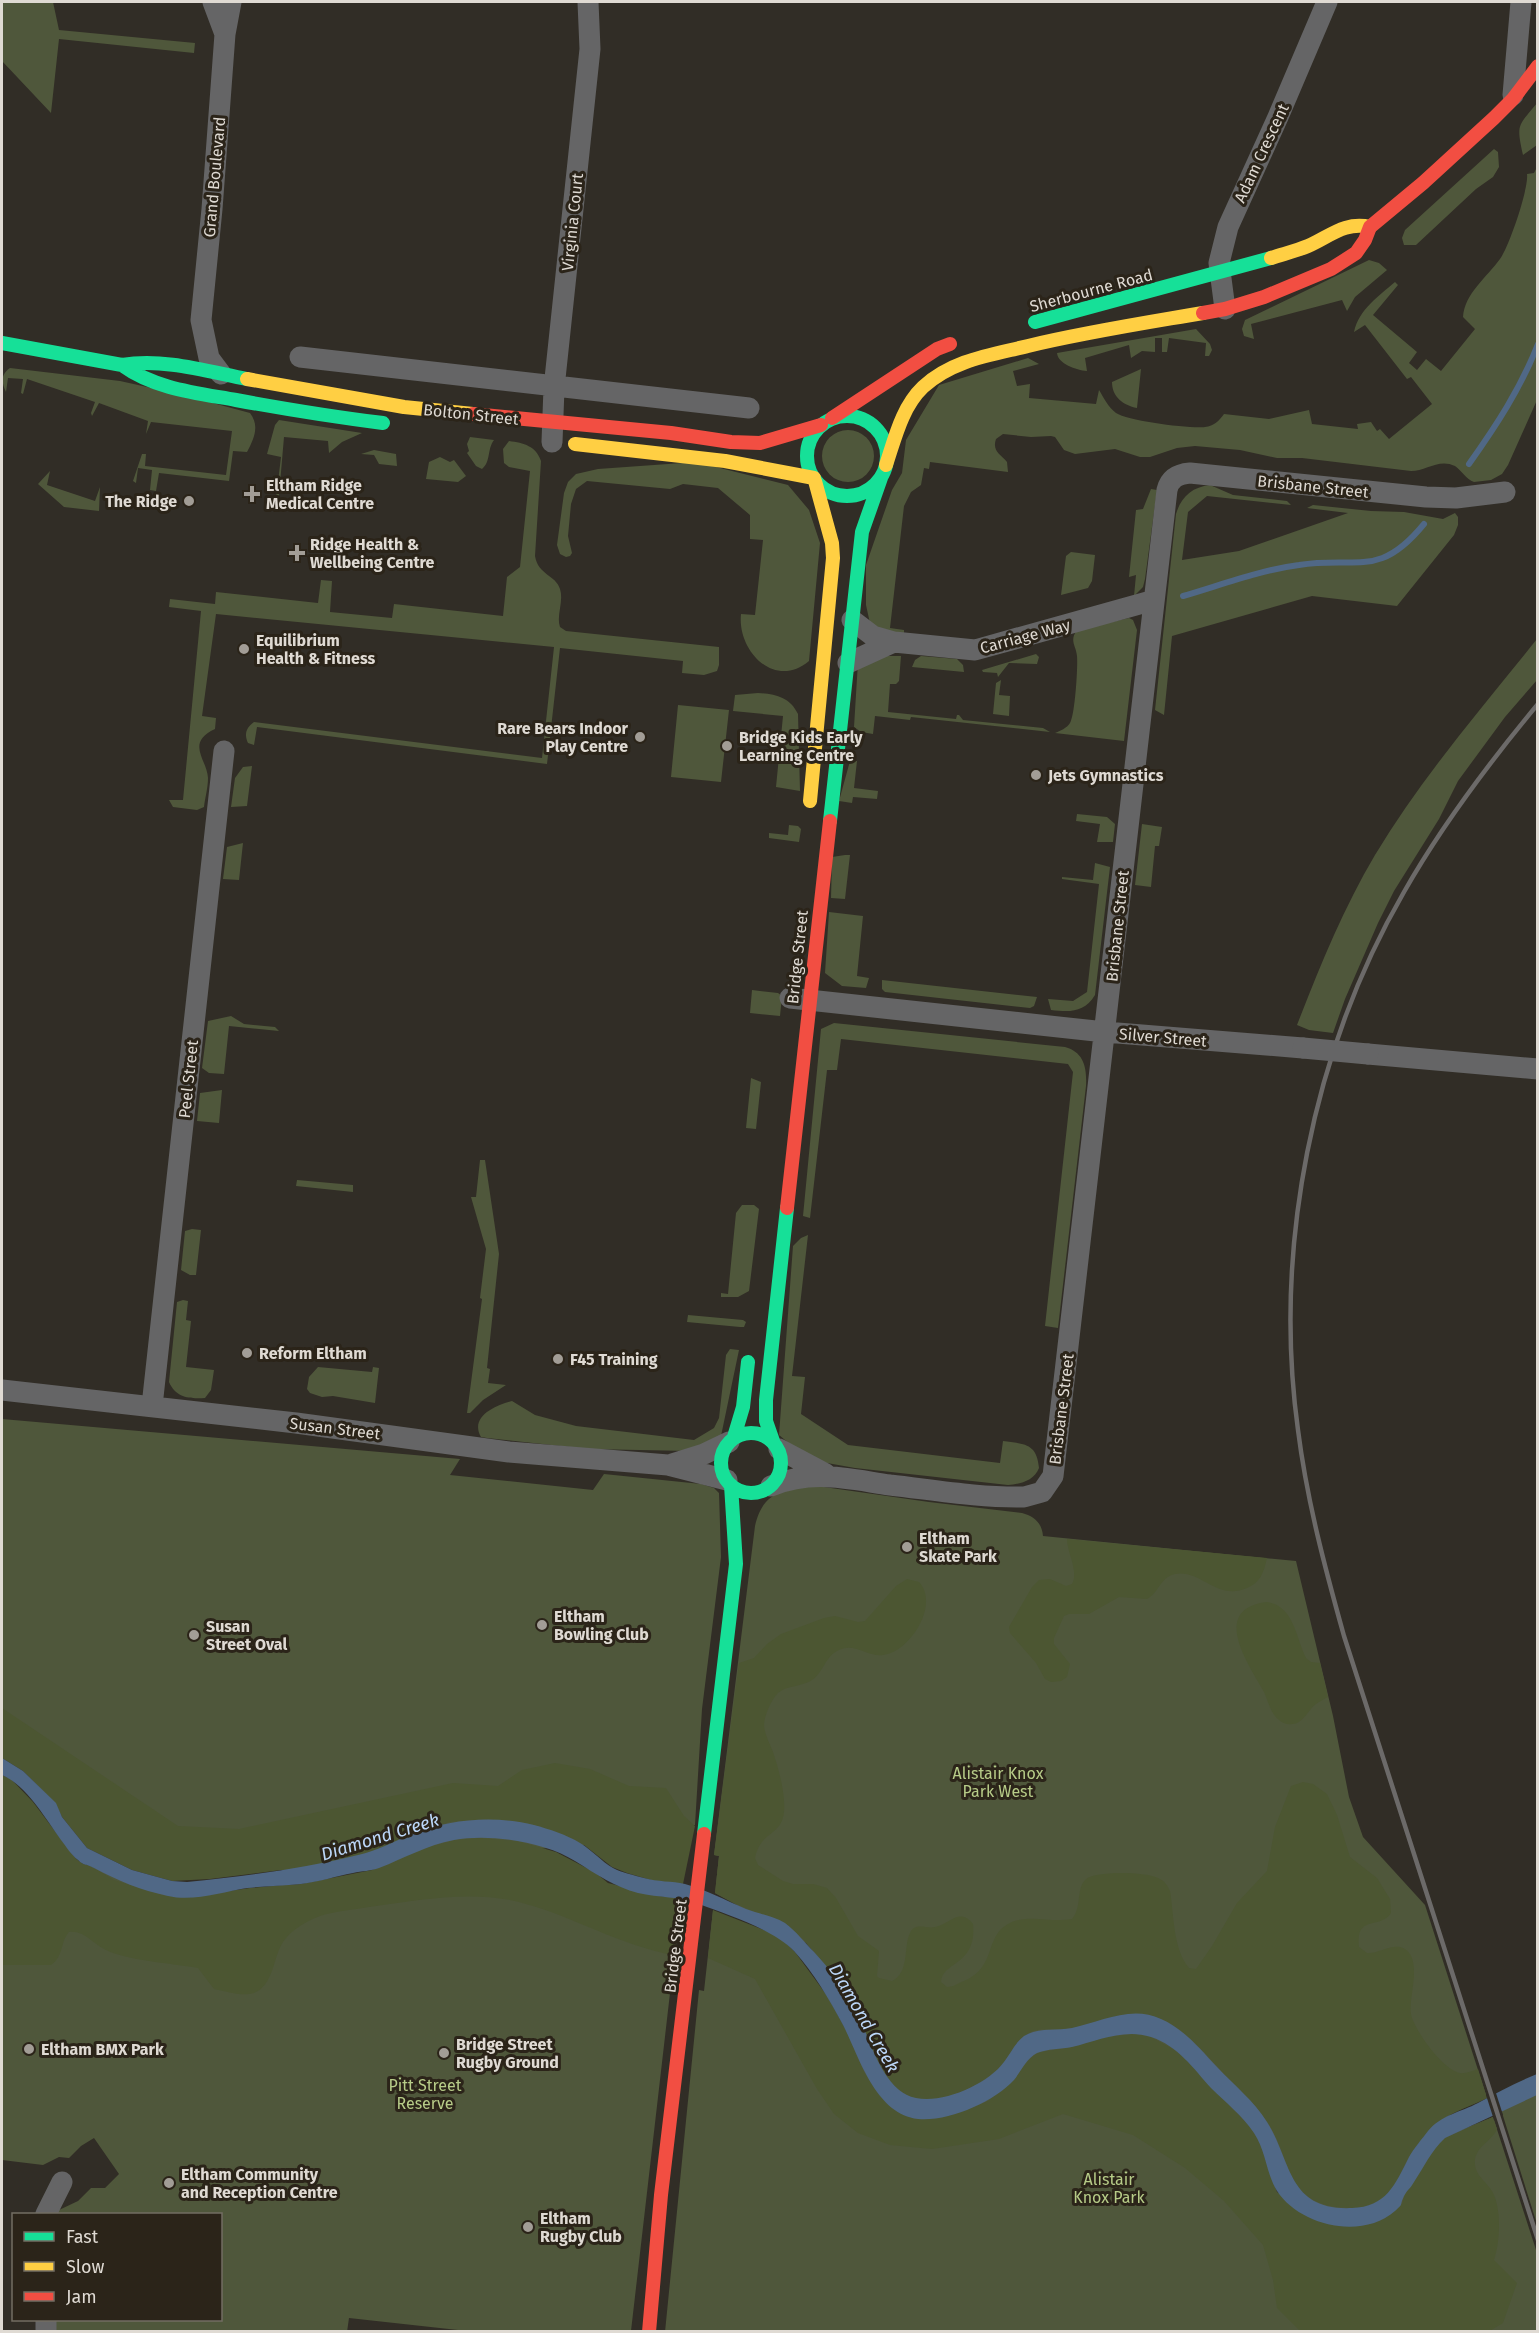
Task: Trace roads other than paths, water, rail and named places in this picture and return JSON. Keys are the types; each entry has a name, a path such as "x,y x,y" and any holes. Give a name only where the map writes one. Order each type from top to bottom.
{"main road":[{"path":"814,479 832,493 845,496 859,495 871,488 883,472 898,426 913,398 932,379 968,360 1077,334 1225,309 1264,297 1342,263 1362,247 1370,227 1463,148 1513,99 1538,66"},
{"name":"Sherbourne Road","path":"1025,324 1308,247 1350,225 1362,224 1370,227"},
{"path":"808,819 833,558 832,543 807,461 807,448 812,435 827,421 937,350 968,339"},
{"name":"Bolton Street","path":"2,343 122,365 149,362 188,368 547,435 776,468 814,479"},
{"name":"Bolton Street","path":"122,365 138,377 196,392 309,413 399,424"},
{"path":"827,421 851,415 874,425 886,444 883,472"},
{"name":"Bolton Street","path":"547,435 671,433 746,443 771,441 827,421"},
{"name":"Bridge Street","path":"776,1445 766,1421 766,1400 794,1000 848,663 862,532 883,472"},
{"path":"732,1439 746,1432 756,1432 765,1435 776,1445 782,1459 781,1469 778,1478 768,1488 747,1493 729,1483 721,1465 724,1449 732,1439 742,1407 750,1348"},
{"name":"Bridge Street","path":"649,2331 661,2195 736,1564 735,1524 729,1483"},
{"name":"Bridge Street","path":"736,1564 751,1515 768,1488"}],"street":[{"name":"Grand Boulevard","path":"213,2 225,34"},
{"name":"Grand Boulevard","path":"196,392 190,381 188,368 192,343 201,320 225,34 231,2"},
{"name":"Virginia Court","path":"547,435 590,49 588,2"},
{"name":"Adam Crescent","path":"1225,309 1219,272 1221,252 1228,227 1327,2"},
{"path":"1513,99 1521,2"},
{"name":"Grand Boulevard","path":"201,320 209,358 220,374"},
{"path":"300,357 554,388 749,408"},
{"name":"Brisbane Street","path":"768,1488 797,1477 831,1476 892,1485 1016,1497 1037,1495 1050,1483 1055,1466 1154,600 1167,490 1171,481 1179,475 1190,473 1426,497 1456,498 1505,492"},
{"name":"Carriage Way","path":"852,620 866,633 894,642 975,650 1154,600"},
{"path":"848,663 894,642"},
{"name":"Peel Street","path":"152,1406 224,751"},
{"name":"Silver Street","path":"794,1000 1105,1032 1538,1069"},
{"name":"Susan Street","path":"2,1390 369,1432 509,1452 668,1465 729,1483"},
{"name":"Susan Street","path":"668,1465 704,1454 732,1439"},
{"name":"Brisbane Street","path":"776,1445 831,1476"},
{"path":"46,2213 62,2182"}],"water":[{"path":"2,1758 23,1771 56,1803 62,1817 87,1848 132,1870 172,1881 187,1882 252,1875 337,1860 372,1851 427,1829 472,1820 519,1822 558,1832 580,1843 620,1871 649,1879 693,1886 785,1923 820,1959 843,1989 857,2013 879,2063 894,2086 916,2098 939,2098 976,2085 997,2070 1018,2042 1030,2033 1072,2028 1127,2014 1150,2015 1169,2023 1184,2034 1250,2100 1267,2122 1294,2181 1315,2201 1331,2207 1364,2207 1381,2199 1394,2185 1411,2154 1428,2131 1445,2117 1537,2074 1537,2095 1445,2138 1428,2159 1400,2206 1381,2220 1349,2227 1332,2225 1300,2213 1287,2203 1273,2184 1261,2147 1249,2127 1184,2058 1169,2046 1151,2037 1121,2035 1037,2053 1027,2061 1014,2080 983,2103 956,2114 918,2119 903,2115 890,2107 870,2082 827,1996 794,1951 762,1929 736,1918 691,1901 646,1895 621,1887 563,1854 533,1844 483,1838 444,1842 376,1869 314,1882 247,1888 188,1898 168,1896 121,1881 75,1858 20,1787 2,1775"}],"waterway":[{"path":"1469,464 1507,406 1538,344"},
{"path":"1183,596 1284,567 1319,563 1367,562 1380,559 1408,541 1424,524"}],"railway":[{"path":"1538,704 1501,749 1450,819 1404,892 1372,953 1345,1018 1323,1084 1307,1153 1296,1222 1291,1292 1292,1361 1298,1430 1317,1534 1330,1585 1344,1636 1538,2240"}],"place":[{"name":"Eltham Ridge Medical Centre","path":"252,494"},
{"name":"The Ridge","path":"189,501"},
{"name":"Ridge Health & Wellbeing Centre","path":"297,553"},
{"name":"Equilibrium Health & Fitness","path":"244,649"},
{"name":"Rare Bears Indoor Play Centre","path":"640,737"},
{"name":"Bridge Kids Early Learning Centre","path":"727,746"},
{"name":"Jets Gymnastics","path":"1036,775"},
{"name":"Reform Eltham","path":"247,1353"},
{"name":"F45 Training","path":"558,1359"},
{"name":"Eltham Skate Park","path":"907,1547"},
{"name":"Eltham Bowling Club","path":"542,1625"},
{"name":"Susan Street Oval","path":"194,1635"},
{"name":"Eltham BMX Park","path":"29,2049"},
{"name":"Bridge Street Rugby Ground","path":"444,2053"},
{"name":"Eltham Community and Reception Centre","path":"169,2183"},
{"name":"Eltham Rugby Club","path":"528,2227"}],"park label":[{"name":"Alistair Knox Park West","path":"998,1782"},
{"name":"Pitt Street Reserve","path":"425,2094"},
{"name":"Alistair Knox Park","path":"1109,2188"}],"water label":[{"name":"Diamond Creek","path":"380,1837"},
{"name":"Diamond Creek","path":"864,2018"}]}
